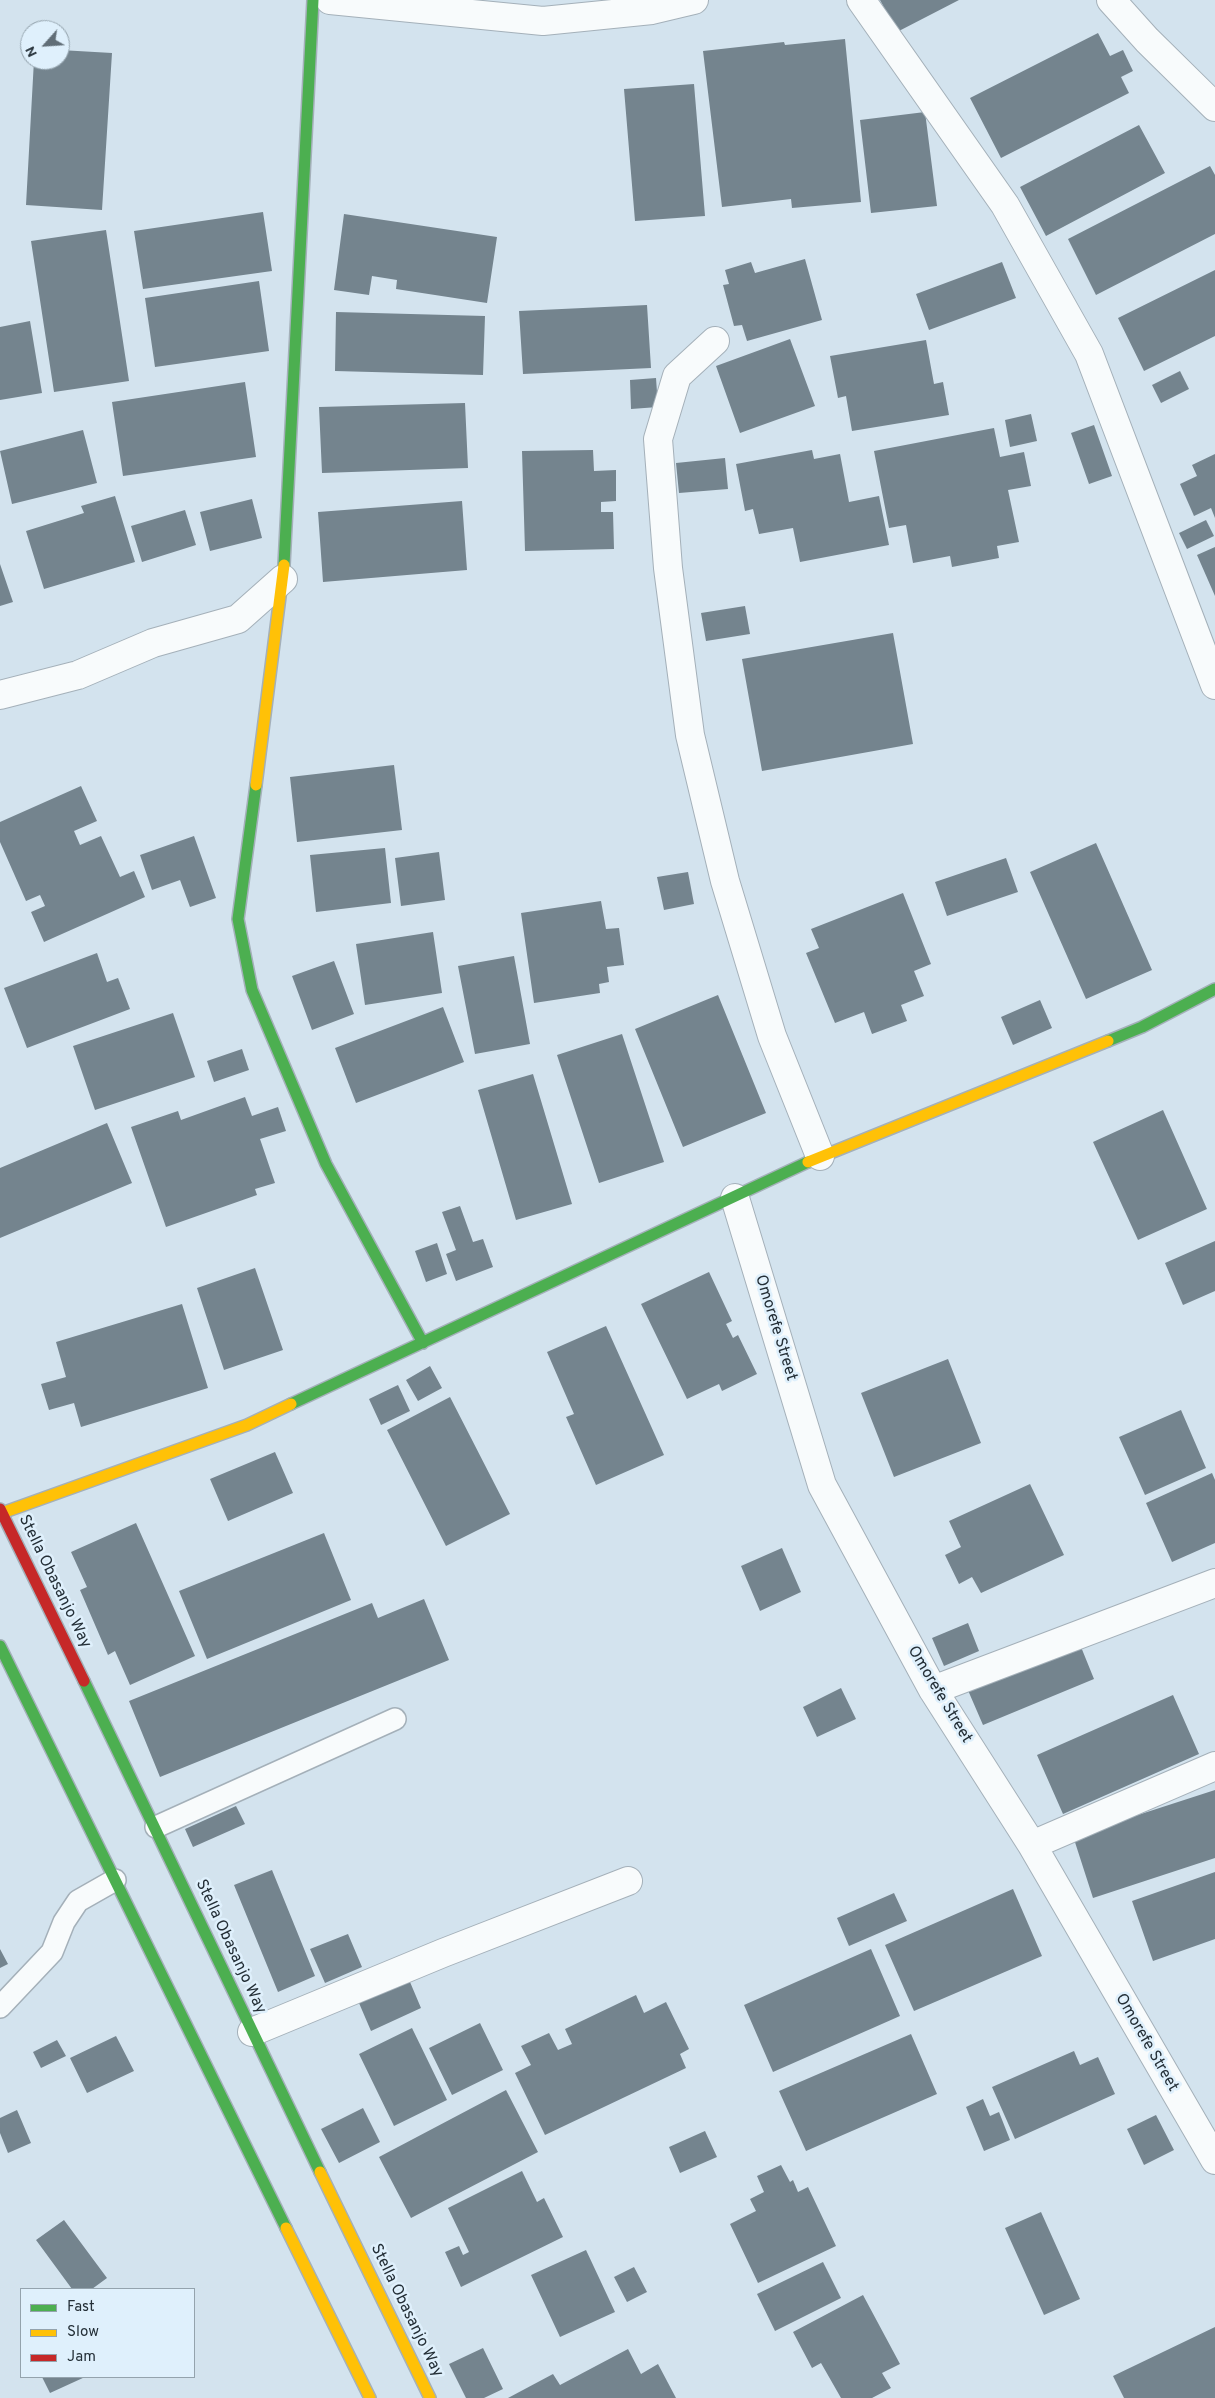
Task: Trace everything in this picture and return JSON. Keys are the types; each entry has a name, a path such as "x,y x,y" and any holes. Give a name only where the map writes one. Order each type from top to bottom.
{"street":[{"path":"313,0 283,579 238,918 252,990 326,1164 423,1343"},
{"path":"330,0 543,21 578,9 652,10 694,0"},
{"path":"861,0 1005,205 1089,354 1215,685"},
{"path":"1111,0 1147,40 1215,107"},
{"path":"715,341 677,376 658,440 669,578 690,735 725,881 772,1036 820,1156"},
{"path":"0,695 78,675 153,643 238,619 283,579"},
{"path":"1,1511 247,1425 735,1198 820,1156 1142,1027 1215,990"},
{"name":"Omorefe Street","path":"735,1198 822,1485 933,1690 1032,1845 1215,2160"},
{"name":"Stella Obasanjo Way","path":"1,1511 156,1828 252,2032 430,2398"},
{"path":"933,1690 1215,1583"},
{"path":"0,1646 370,2398"},
{"path":"1032,1845 1215,1766"},
{"path":"252,2032 443,1953 628,1881"}],"lane":[{"path":"156,1828 395,1719"},
{"path":"0,2007 52,1952 64,1922 78,1901 115,1880"}],"building":[{"path":"880,0 959,0 897,32"},
{"path":"1098,33 1110,56 1123,50 1133,71 1121,77 1129,93 1001,158 970,98"},
{"path":"845,39 861,202 792,208 791,199 722,207 703,51 784,42 785,45"},
{"path":"70,51 112,53 102,210 26,205 33,70 70,70"},
{"path":"694,84 705,216 635,221 624,89"},
{"path":"925,112 937,206 871,213 860,120"},
{"path":"1139,125 1165,173 1046,236 1020,187"},
{"path":"1210,166 1215,175 1215,234 1096,295 1068,239"},
{"path":"263,212 272,271 143,289 134,231"},
{"path":"344,214 497,237 487,303 396,289 397,280 372,276 369,295 334,290"},
{"path":"106,230 129,381 54,392 31,241"},
{"path":"805,259 822,320 747,341 742,325 734,326 723,285 729,284 725,270 751,262 755,273"},
{"path":"1002,262 1016,298 929,330 916,294"},
{"path":"1215,270 1215,336 1144,371 1118,318"},
{"path":"259,281 269,351 155,367 145,298"},
{"path":"647,305 651,368 523,374 519,311"},
{"path":"336,312 485,316 483,375 335,371"},
{"path":"30,321 42,393 0,400 0,327"},
{"path":"790,339 815,406 740,433 716,366"},
{"path":"926,340 934,384 943,382 949,415 852,431 846,396 838,398 830,356"},
{"path":"1180,371 1189,389 1161,403 1152,385"},
{"path":"656,378 658,407 631,409 630,380"},
{"path":"245,382 256,457 123,476 112,402"},
{"path":"465,403 468,468 322,473 319,407"},
{"path":"1031,414 1037,441 1010,447 1005,420"},
{"path":"1094,425 1112,476 1089,484 1071,433"},
{"path":"994,428 1000,457 1024,452 1031,486 1008,490 1019,542 997,546 999,558 952,567 950,556 913,563 906,525 889,528 874,451"},
{"path":"83,430 97,483 12,504 0,451"},
{"path":"593,450 594,471 616,470 616,501 601,502 601,512 613,512 614,549 525,551 522,451"},
{"path":"812,450 814,459 840,454 849,502 879,496 889,545 800,562 793,528 759,534 753,509 745,511 736,464"},
{"path":"1215,454 1215,518 1211,508 1194,516 1180,484 1197,476 1192,465"},
{"path":"725,458 728,489 679,493 676,463"},
{"path":"115,496 135,562 44,589 26,531 84,513 81,506"},
{"path":"252,499 262,538 210,551 200,512"},
{"path":"462,501 467,570 323,582 318,512"},
{"path":"185,510 196,545 142,562 131,526"},
{"path":"1206,520 1214,536 1187,549 1179,533"},
{"path":"1215,547 1215,596 1197,555"},
{"path":"0,564 13,602 0,606"},
{"path":"745,606 750,634 706,641 701,613"},
{"path":"893,633 913,744 762,771 742,659"},
{"path":"394,765 402,830 297,842 290,777"},
{"path":"81,786 97,821 74,831 80,845 101,836 120,877 134,871 145,897 44,942 31,912 45,906 40,895 26,901 0,842 0,822"},
{"path":"194,836 216,898 190,907 180,880 152,890 140,855"},
{"path":"1096,843 1152,970 1086,999 1030,872"},
{"path":"385,848 391,903 316,912 310,855"},
{"path":"439,852 445,900 401,906 395,858"},
{"path":"1006,858 1018,892 947,916 935,882"},
{"path":"688,872 694,904 664,910 657,877"},
{"path":"903,893 931,964 914,971 924,996 901,1005 907,1021 872,1034 864,1012 835,1023 806,953 819,948 811,929"},
{"path":"601,901 606,929 619,928 624,965 607,967 609,982 599,984 600,993 534,1003 521,913"},
{"path":"433,932 442,993 365,1005 356,944"},
{"path":"97,953 107,982 118,978 130,1009 27,1048 4,988"},
{"path":"514,956 530,1044 475,1054 458,966"},
{"path":"334,961 354,1014 312,1030 292,976"},
{"path":"718,995 766,1113 683,1147 635,1029"},
{"path":"1040,1000 1052,1028 1013,1045 1001,1017"},
{"path":"443,1007 464,1062 356,1103 335,1048"},
{"path":"173,1013 195,1077 95,1110 73,1046"},
{"path":"622,1034 664,1162 599,1183 557,1055"},
{"path":"242,1049 249,1070 214,1082 207,1061"},
{"path":"533,1074 572,1204 516,1220 478,1090"},
{"path":"245,1097 252,1116 278,1107 286,1131 260,1139 275,1183 255,1189 257,1195 166,1227 131,1127 178,1111 181,1120"},
{"path":"1163,1110 1207,1209 1138,1240 1093,1142"},
{"path":"107,1123 132,1183 0,1238 0,1168"},
{"path":"460,1206 473,1242 483,1239 493,1267 456,1281 446,1254 456,1250 442,1212"},
{"path":"1215,1241 1215,1291 1183,1305 1165,1263"},
{"path":"437,1243 447,1274 426,1282 415,1251"},
{"path":"255,1268 283,1350 224,1370 197,1288"},
{"path":"709,1272 732,1321 726,1324 733,1338 738,1335 757,1374 722,1391 719,1384 687,1399 641,1304"},
{"path":"182,1304 208,1388 81,1427 74,1403 49,1410 41,1384 66,1377 56,1342"},
{"path":"606,1326 664,1455 596,1485 566,1417 574,1414 547,1352"},
{"path":"948,1359 981,1443 894,1477 861,1393"},
{"path":"430,1366 442,1388 418,1401 406,1380"},
{"path":"398,1385 410,1411 381,1425 369,1399"},
{"path":"450,1397 510,1514 446,1546 387,1430"},
{"path":"1181,1410 1206,1468 1145,1495 1119,1437"},
{"path":"275,1452 293,1493 228,1521 210,1479"},
{"path":"1212,1473 1215,1480 1215,1543 1172,1562 1146,1503"},
{"path":"1030,1484 1064,1555 981,1593 972,1577 959,1584 945,1555 961,1547 949,1521"},
{"path":"136,1523 195,1656 130,1685 115,1651 108,1655 80,1590 87,1587 71,1552"},
{"path":"324,1533 351,1600 207,1659 179,1591"},
{"path":"782,1548 801,1592 760,1611 741,1566"},
{"path":"424,1599 449,1660 160,1777 129,1701 372,1603 378,1618"},
{"path":"968,1623 979,1651 944,1666 932,1638"},
{"path":"1079,1642 1094,1679 983,1725 967,1688"},
{"path":"841,1688 856,1719 817,1737 803,1707"},
{"path":"1173,1695 1199,1754 1063,1814 1037,1755"},
{"path":"1215,1790 1215,1858 1093,1898 1073,1836"},
{"path":"236,1806 245,1824 193,1847 185,1829"},
{"path":"272,1870 315,1976 278,1992 234,1885"},
{"path":"1215,1872 1215,1939 1153,1961 1132,1901"},
{"path":"1013,1889 1042,1956 914,2011 885,1945"},
{"path":"894,1893 907,1921 849,1946 837,1918"},
{"path":"348,1934 362,1967 325,1983 310,1949"},
{"path":"0,1949 8,1964 0,1968"},
{"path":"871,1949 900,2016 773,2072 744,2005"},
{"path":"410,1982 421,2008 371,2031 359,2003"},
{"path":"636,1995 644,2013 666,2002 689,2049 680,2054 686,2068 545,2135 515,2073 531,2065 521,2046 549,2033 558,2050 572,2044 565,2029"},
{"path":"480,2023 503,2070 452,2095 429,2048"},
{"path":"412,2028 447,2100 394,2126 359,2054"},
{"path":"911,2034 937,2094 806,2151 779,2091"},
{"path":"116,2036 134,2071 87,2093 70,2058"},
{"path":"57,2040 66,2056 41,2068 33,2052"},
{"path":"1074,2051 1080,2065 1098,2057 1115,2094 1015,2139 992,2087"},
{"path":"506,2090 538,2152 411,2218 379,2157"},
{"path":"983,2099 990,2116 999,2112 1010,2140 984,2151 966,2107"},
{"path":"363,2108 380,2142 339,2163 321,2129"},
{"path":"17,2110 31,2143 8,2153 0,2133 0,2118"},
{"path":"1156,2115 1174,2150 1144,2165 1127,2129"},
{"path":"705,2131 717,2157 680,2173 669,2147"},
{"path":"781,2165 790,2182 793,2180 798,2192 808,2187 836,2246 758,2283 730,2224 756,2211 750,2199 764,2192 757,2176"},
{"path":"522,2171 537,2202 544,2198 563,2237 461,2287 445,2252 459,2246 463,2255 469,2252 448,2208"},
{"path":"1041,2212 1080,2299 1044,2315 1005,2228"},
{"path":"64,2220 107,2278 93,2288 71,2288 36,2240"},
{"path":"586,2250 615,2312 560,2337 531,2275"},
{"path":"823,2262 841,2298 775,2331 757,2294"},
{"path":"634,2267 647,2292 627,2302 614,2277"},
{"path":"863,2295 900,2364 882,2373 891,2388 872,2398 841,2398 821,2363 812,2368 793,2332"},
{"path":"1215,2327 1215,2398 1124,2398 1113,2376"},
{"path":"483,2348 503,2389 484,2398 466,2398 449,2364"},
{"path":"628,2349 641,2374 658,2364 676,2398 508,2398 553,2374 560,2385"},
{"path":"42,2378 83,2378 50,2393"}],"traffic: fast":[{"path":"284,565 313,0"},
{"path":"256,785 238,919 252,990 326,1164 423,1343"},
{"path":"1108,1041 1142,1027 1215,989"},
{"path":"291,1404 808,1162"},
{"path":"0,1646 286,2228"},
{"path":"84,1681 320,2172"}],"traffic: slow":[{"path":"256,785 284,565"},
{"path":"808,1162 1108,1041"},
{"path":"2,1513 247,1425 291,1404"},
{"path":"320,2172 430,2398"},
{"path":"286,2228 370,2398"}],"traffic: jam":[{"path":"0,1509 84,1681"}]}
